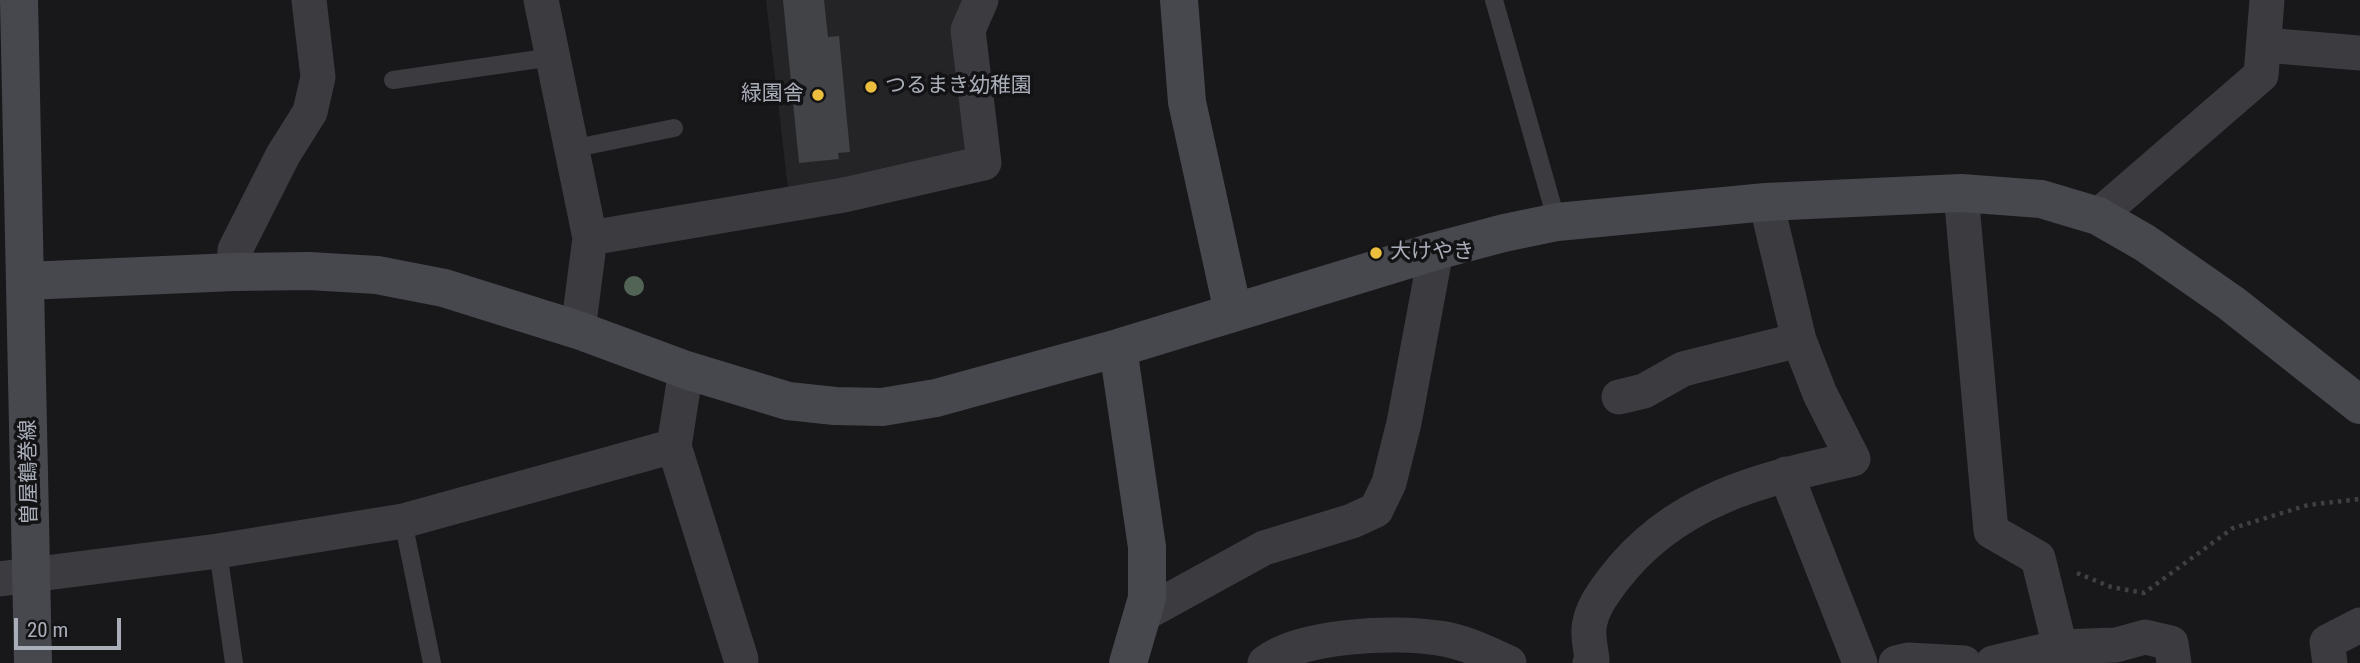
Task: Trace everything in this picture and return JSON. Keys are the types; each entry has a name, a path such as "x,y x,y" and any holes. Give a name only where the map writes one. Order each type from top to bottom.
{"main road":[{"name":"曽屋鶴巻線","path":"19,0 13,285 16,577 33,663"},
{"path":"1179,0 1186,102 1233,312"},
{"path":"13,285 233,272 309,271 377,275 444,288 578,330 685,370 788,401 882,407 936,398 1118,348 1436,251 1557,222 1766,202 1961,192 2040,199 2098,216 2145,243 2231,303 2360,405"},
{"path":"1118,348 1147,547 1147,598 1128,663"}],"street":[{"path":"233,272 235,250 283,155 310,112 318,77 309,0"},
{"path":"541,0 590,238 578,330"},
{"path":"590,238 844,195 984,163 968,30 981,0"},
{"path":"2098,216 2262,75 2267,0"},
{"path":"2265,45 2360,53"},
{"path":"1961,192 1991,531 2038,558 2066,652"},
{"path":"1590,663 1589,628 1597,601 1640,550 1672,524 1720,496 1766,479 1853,459 1820,394 1798,340 1766,202"},
{"path":"1142,615 1264,548 1352,521 1376,510 1389,483 1404,423 1436,251"},
{"path":"1619,397 1644,391 1683,369 1798,340"},
{"path":"685,370 674,446 741,661"},
{"path":"16,577 218,551 403,521 674,446"},
{"path":"1786,474 1860,663"},
{"path":"2330,663 2327,642 2360,625"},
{"path":"1265,663 1312,643 1380,634 1439,638 1476,648 1509,663"},
{"path":"1993,663 2116,645 2145,638 2171,643 2174,663"},
{"path":"1896,663 1908,660 1964,663"}],"lane":[{"path":"1494,0 1557,222"},
{"path":"393,80 553,57"},
{"path":"572,149 674,128"},
{"path":"403,521 432,663"},
{"path":"218,551 234,663"}],"path":[{"path":"2038,558 2111,587 2144,593 2232,528 2308,505 2360,499"}],"shaded area":[{"name":"つるまき幼稚園","path":"766,0 969,0 973,145 961,159 789,197"}],"building":[{"name":"緑園舎","path":"783,0 824,0 828,37 839,36 850,152 838,153 839,159 799,163"}],"place":[{"name":"つるまき幼稚園","path":"871,87"},
{"name":"緑園舎","path":"818,95"},
{"name":"大けやき","path":"1376,253"}]}
